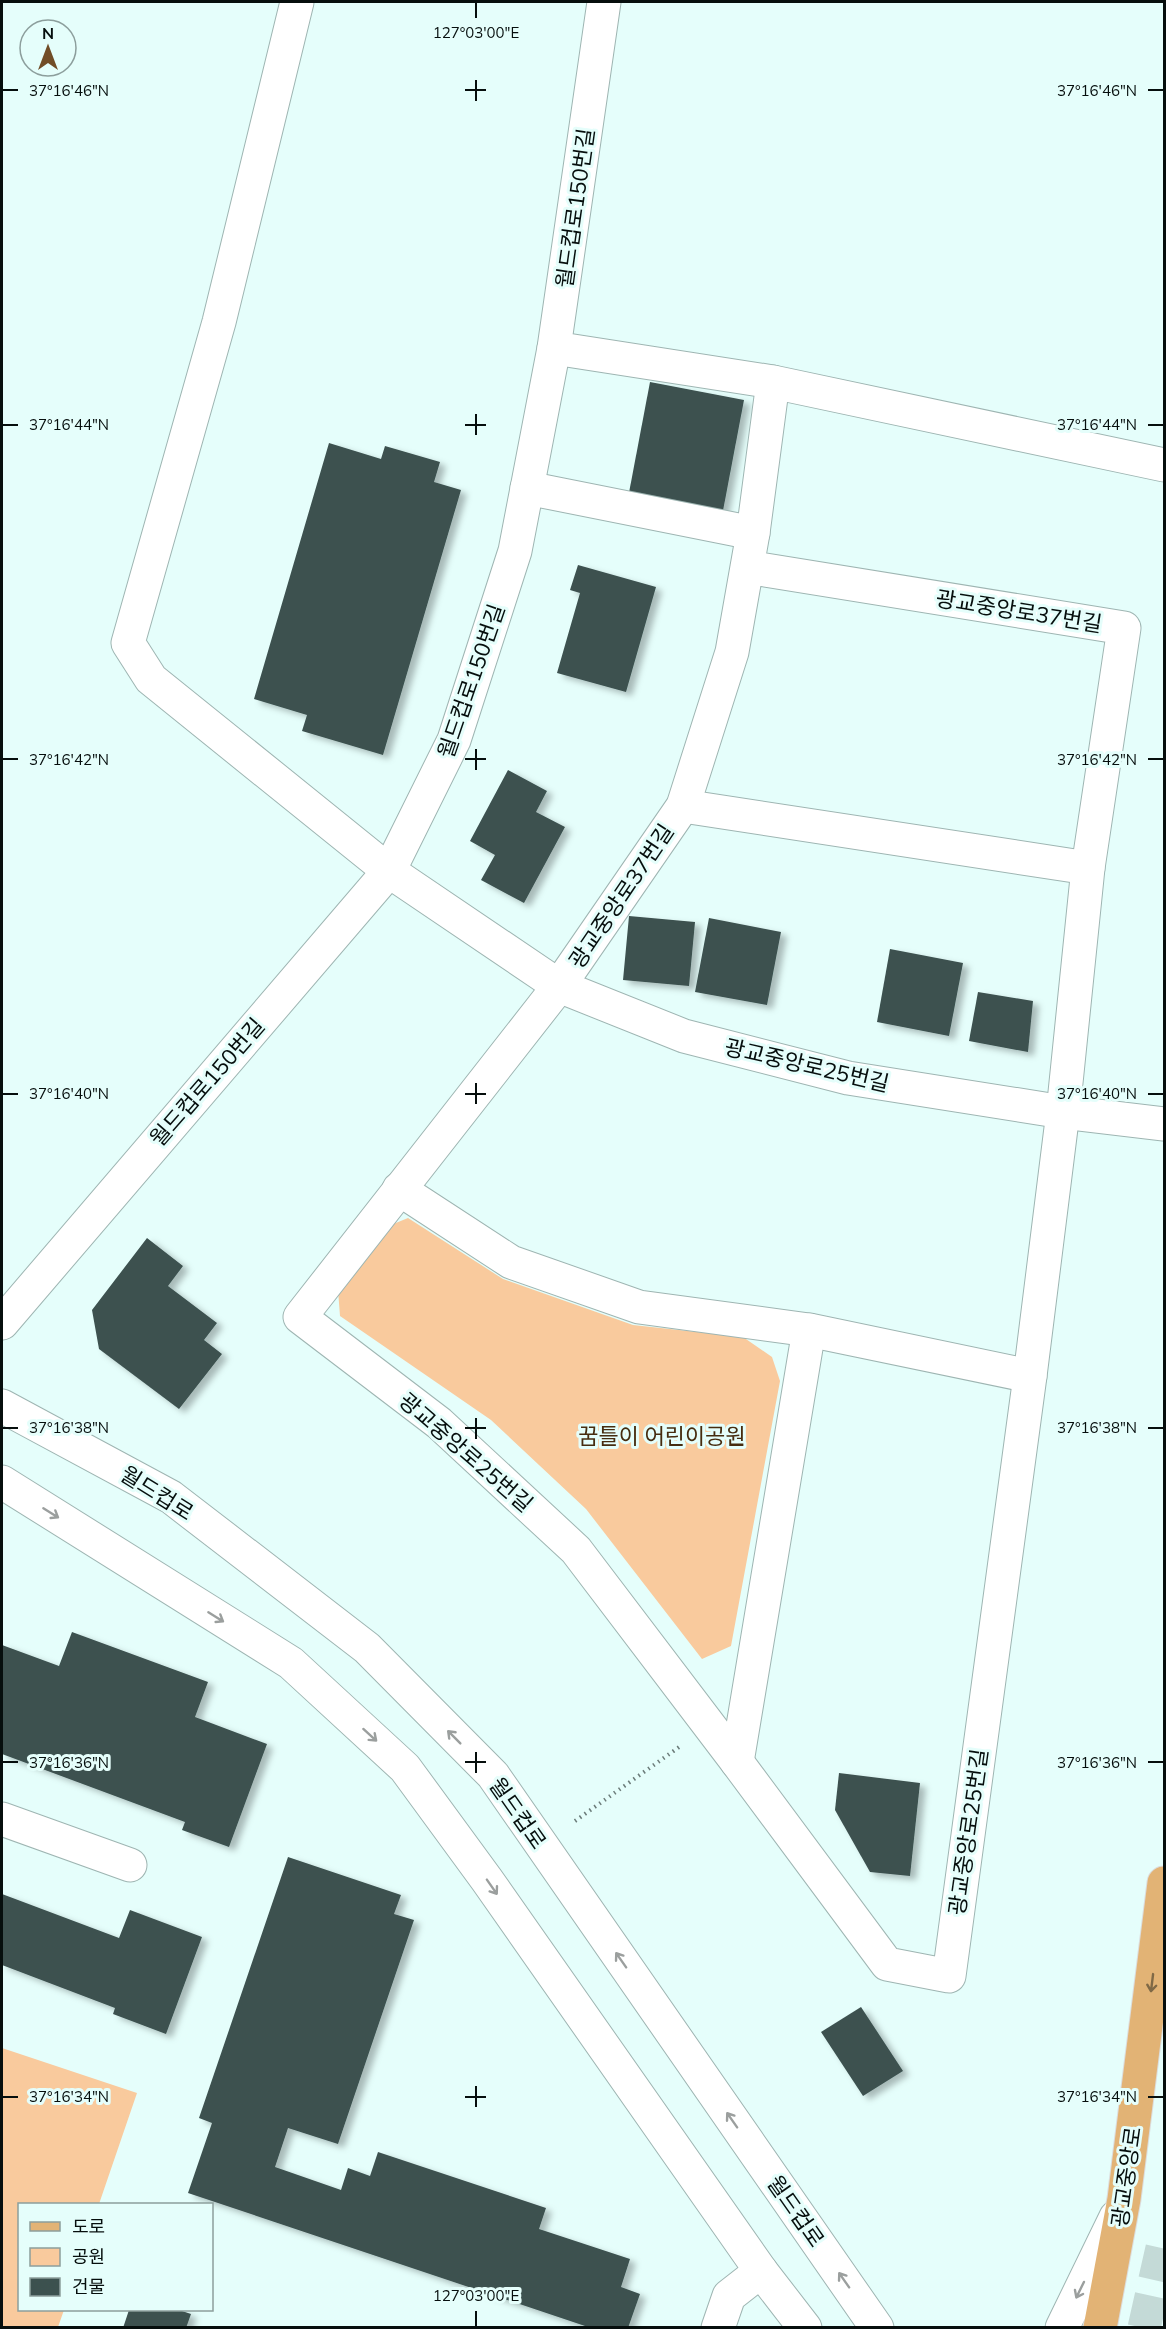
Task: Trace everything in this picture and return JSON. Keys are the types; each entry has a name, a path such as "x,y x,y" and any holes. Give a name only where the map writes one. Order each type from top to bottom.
{"main road":[{"name":"광교중앙로","path":"1100,2328 1124,2199 1164,1883"}],"street":[{"name":"광교중앙로25번길","path":"297,2 219,322 128,643 151,679 389,871 559,986 684,1036 848,1078 1063,1112 1164,1124"},
{"name":"월드컵로150번길","path":"2,1323 389,871 454,740 515,551 528,488 554,348 604,2"},
{"path":"554,348 773,382 1164,465"},
{"name":"광교중앙로37번길","path":"559,986 683,806 732,652 753,533 773,382"},
{"path":"528,488 753,533"},
{"name":"광교중앙로37번길","path":"747,567 1124,628 1088,868 1063,1112"},
{"name":"광교중앙로37번길","path":"683,806 1088,868"},
{"name":"광교중앙로25번길","path":"559,986 300,1317 439,1423 576,1550 887,1964 949,1976 1030,1376 1063,1112"},
{"path":"399,1189 511,1262 628,1303 809,1330 1030,1376"},
{"path":"737,1762 809,1330"},
{"name":"월드컵로","path":"2,1406 171,1497 367,1648 493,1775 877,2328"},
{"path":"2,1482 291,1664 405,1768 487,1880 761,2271 805,2328"},
{"path":"2,1819 130,1864"},
{"path":"1062,2328 1124,2199"},
{"path":"718,2328 729,2296 761,2271"}],"path":[{"path":"575,1821 710,1726"}],"green space":[{"name":"꿈틀이 어린이공원","path":"408,1218 503,1279 633,1325 743,1337 772,1357 780,1381 731,1646 702,1659 586,1509 491,1420 340,1316 338,1290 386,1227"},
{"path":"2,2048 137,2093 99,2203 18,2203 18,2311 64,2311 58,2327 2,2327"}],"building":[{"path":"650,382 744,400 722,516 628,498"},
{"path":"329,443 381,459 385,446 440,462 434,482 461,490 383,755 302,731 307,715 254,699"},
{"path":"578,565 656,587 626,692 557,673 580,593 570,590"},
{"path":"508,770 547,791 536,812 565,827 524,903 481,880 495,855 470,841"},
{"path":"629,916 695,922 689,986 623,980"},
{"path":"709,918 781,932 767,1005 695,992"},
{"path":"890,949 963,963 949,1036 877,1022"},
{"path":"978,992 1033,1001 1028,1052 969,1041"},
{"path":"147,1238 183,1266 168,1286 217,1323 204,1340 222,1354 179,1409 99,1349 92,1310"},
{"path":"72,1632 208,1682 195,1717 267,1744 229,1847 182,1830 185,1822 2,1754 2,1645 59,1666"},
{"path":"839,1773 920,1783 910,1876 870,1872 835,1810"},
{"path":"288,1857 401,1895 394,1914 414,1920 338,2144 288,2128 275,2167 341,2190 348,2168 370,2176 378,2152 546,2208 539,2229 630,2259 621,2287 640,2294 628,2328 591,2328 188,2193 212,2123 199,2118"},
{"path":"2,1894 119,1938 130,1910 202,1937 166,2034 113,2014 115,2008 2,1965"},
{"path":"861,2007 903,2071 863,2096 821,2032"},
{"path":"129,2311 182,2311 191,2314 186,2328 123,2328"}],"tunnel":[{"path":"1144,2328 1164,2239"}]}
